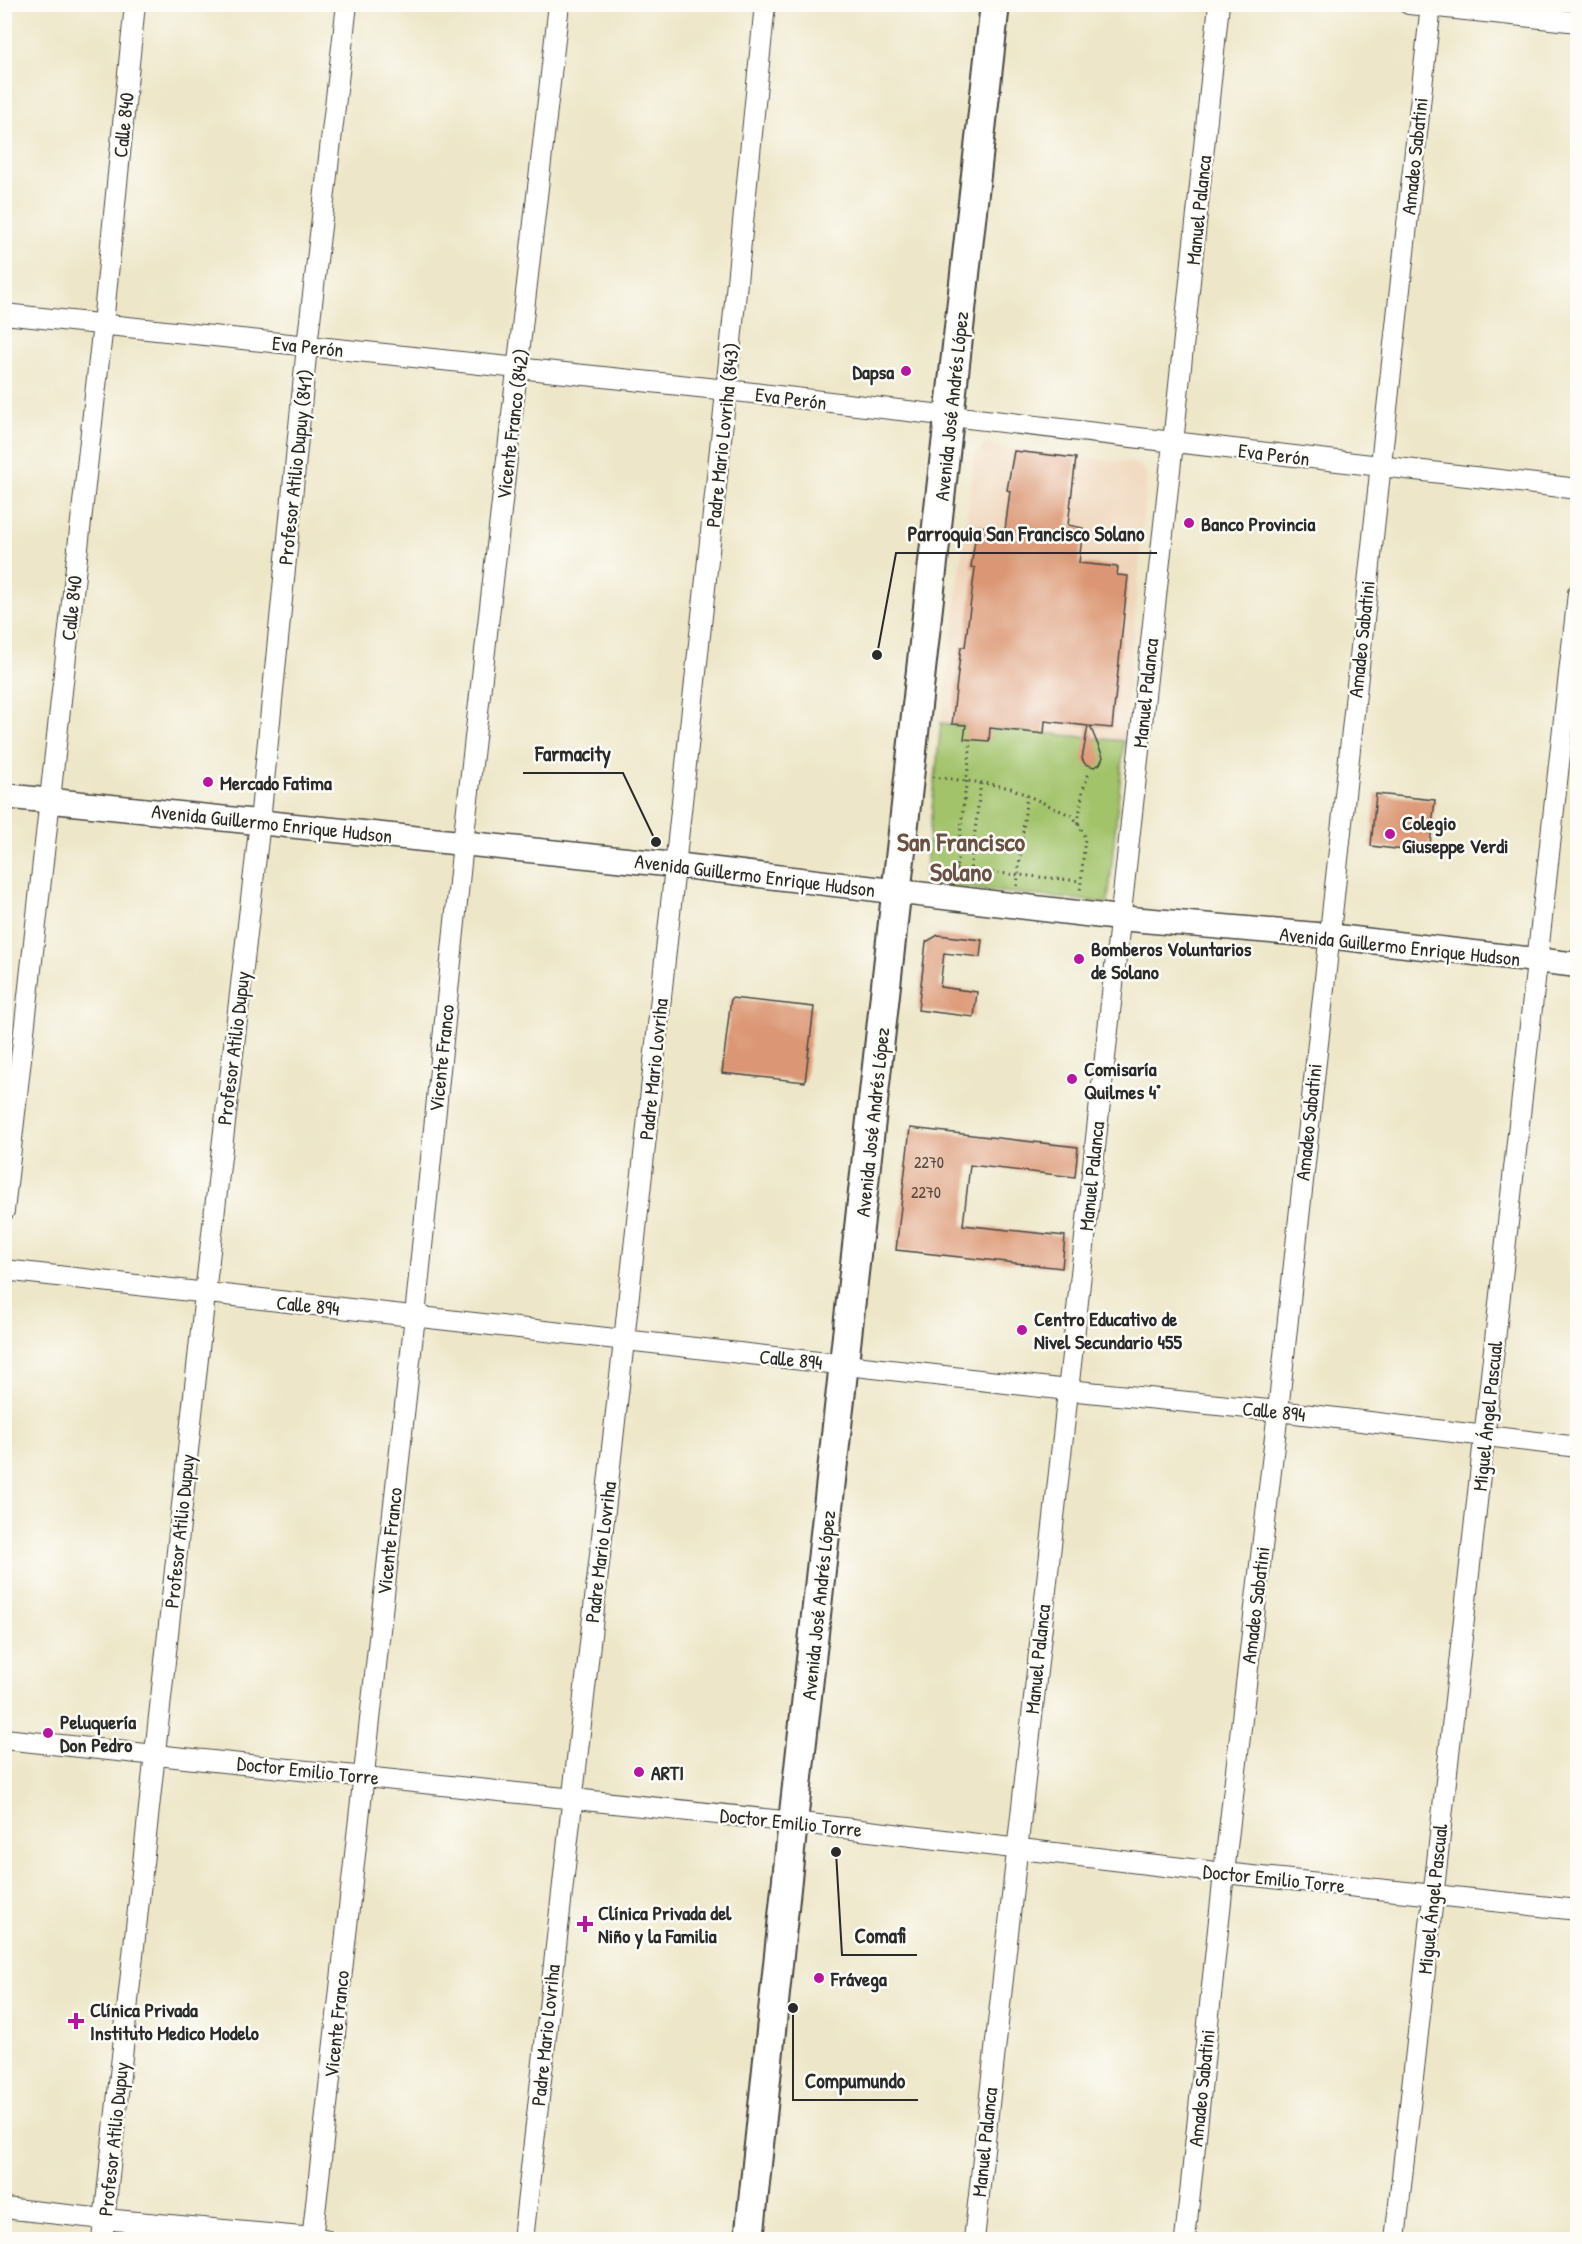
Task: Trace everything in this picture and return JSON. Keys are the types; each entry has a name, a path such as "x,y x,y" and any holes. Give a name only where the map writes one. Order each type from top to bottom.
{"main road":[{"name":"Avenida José Andrés López","path":"749,2240 793,1822 995,4"}],"street":[{"name":"Calle 840","path":"4,1211 103,324 135,4"},
{"name":"Profesor Atilio Dupuy (841)","path":"260,822 307,346 346,4"},
{"name":"Vicente Franco (842)","path":"463,843 559,4"},
{"name":"Padre Mario Lovriha (843)","path":"675,865 727,390 765,4"},
{"name":"Manuel Palanca","path":"974,2240 1173,443 1219,4"},
{"path":"1409,4 1578,22"},
{"name":"Amadeo Sabatini","path":"1185,2240 1431,6"},
{"name":"Eva Perón","path":"4,314 727,390 1578,489"},
{"name":"Miguel Ángel Pascual","path":"1395,2240 1578,593"},
{"name":"Avenida Guillermo Enrique Hudson","path":"4,796 675,865 1119,918 1328,936 1578,966"},
{"name":"Profesor Atilio Dupuy","path":"102,2240 205,1294 260,822"},
{"name":"Vicente Franco","path":"316,2239 363,1776 415,1317 463,843"},
{"name":"Padre Mario Lovriha","path":"523,2240 675,865"},
{"name":"Calle 894","path":"4,1270 624,1341 1278,1411 1578,1447"},
{"name":"Doctor Emilio Torre","path":"4,1739 793,1822 1578,1910"},
{"path":"4,2208 104,2220 316,2239"}],"path":[{"path":"960,899 956,869 971,743"},
{"path":"1078,822 1083,789 1089,773"},
{"path":"910,775 981,782 1011,788 1072,816 1078,822 1085,837 1079,913"},
{"path":"960,899 970,870 981,782"},
{"path":"1015,906 1027,794"},
{"path":"903,836 959,843"},
{"path":"956,869 1081,881"}],"shaded area":[{"path":"985,445 1138,464 1147,473 1124,741 941,723 974,456"}],"green space":[{"path":"941,723 1124,741 1108,903 924,884"}],"building":[{"path":"1014,451 1076,458 1068,525 1083,528 1079,563 1118,567 1117,575 1128,576 1112,728 1090,726 1103,757 1100,764 1094,767 1085,764 1082,759 1088,726 1045,721 1044,734 990,728 989,741 964,739 966,725 952,724 961,647 965,647 975,568 971,567 977,526 1005,530 1010,491 1007,490"},
{"path":"1376,794 1435,800 1429,853 1371,846"},
{"path":"938,935 982,940 980,957 944,953 940,987 977,992 974,1017 918,1010 926,942"},
{"path":"731,998 814,1007 805,1082 722,1073"},
{"path":"910,1128 1078,1147 1075,1177 970,1165 963,1225 1065,1236 1062,1268 896,1250"}],"place":[{"name":"Dapsa","path":"906,371"},
{"name":"Banco Provincia","path":"1189,523"},
{"name":"Parroquia San Francisco Solano","path":"877,655"},
{"name":"Mercado Fatima","path":"208,782"},
{"name":"Colegio Giuseppe Verdi","path":"1390,834"},
{"name":"Farmacity","path":"656,842"},
{"name":"Bomberos Voluntarios de Solano","path":"1079,959"},
{"name":"Comisaría Quilmes 4°","path":"1072,1079"},
{"name":"Centro Educativo de Nivel Secundario 455","path":"1022,1330"},
{"name":"Peluquería Don Pedro","path":"48,1733"},
{"name":"ARTI","path":"639,1772"},
{"name":"Comafi","path":"836,1852"},
{"name":"Clínica Privada del Niño y la Familia","path":"585,1924"},
{"name":"Frávega","path":"819,1978"},
{"name":"Compumundo","path":"793,2008"},
{"name":"Clínica Privada Instituto Medico Modelo","path":"76,2021"}],"district":[{"name":"San Francisco Solano","path":"961,856"}]}
